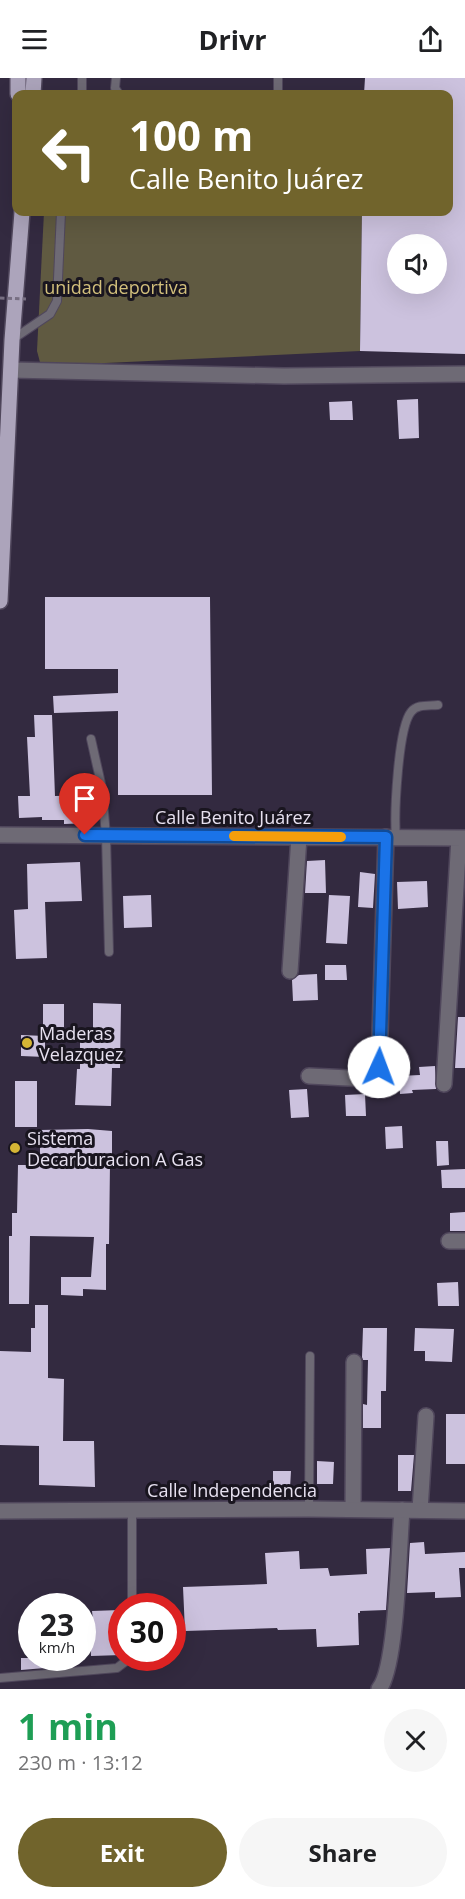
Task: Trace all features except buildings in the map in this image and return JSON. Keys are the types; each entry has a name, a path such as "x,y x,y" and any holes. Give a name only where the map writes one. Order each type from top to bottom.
{"main road":[{"path":"0,601 12,340 22,216"}],"street":[{"path":"11,370 284,376 465,374"},
{"name":"Calle Benito Juárez","path":"0,835 462,838"},
{"path":"290,971 298,837"},
{"path":"309,1076 368,1078 377,1073 391,837"},
{"path":"444,1084 462,838"},
{"path":"353,1509 354,1362"},
{"path":"420,1510 426,1416"},
{"name":"Calle Independencia","path":"0,1511 353,1509 465,1511"},
{"path":"379,1689 383,1684 392,1648 402,1510"}],"lane":[{"path":"12,340 50,314 57,301 61,216"},
{"path":"391,837 395,821 401,741 411,712 418,706 438,705"},
{"path":"91,739 102,788 110,952"},
{"path":"309,1509 310,1356"},
{"path":"132,1509 132,1593"},
{"path":"0,1678 108,1669"}],"path":[{"path":"0,298 26,299"}],"green space":[{"name":"unidad deportiva","path":"44,216 362,216 360,351 41,366 37,351"}],"slow traffic":[{"path":"234,836 341,837"}],"place":[{"name":"Maderas Velazquez","path":"27,1043"},
{"name":"Sistema Decarburacion A Gas","path":"15,1148"}],"route":[{"path":"85,835 386,837 379,1067"}]}
